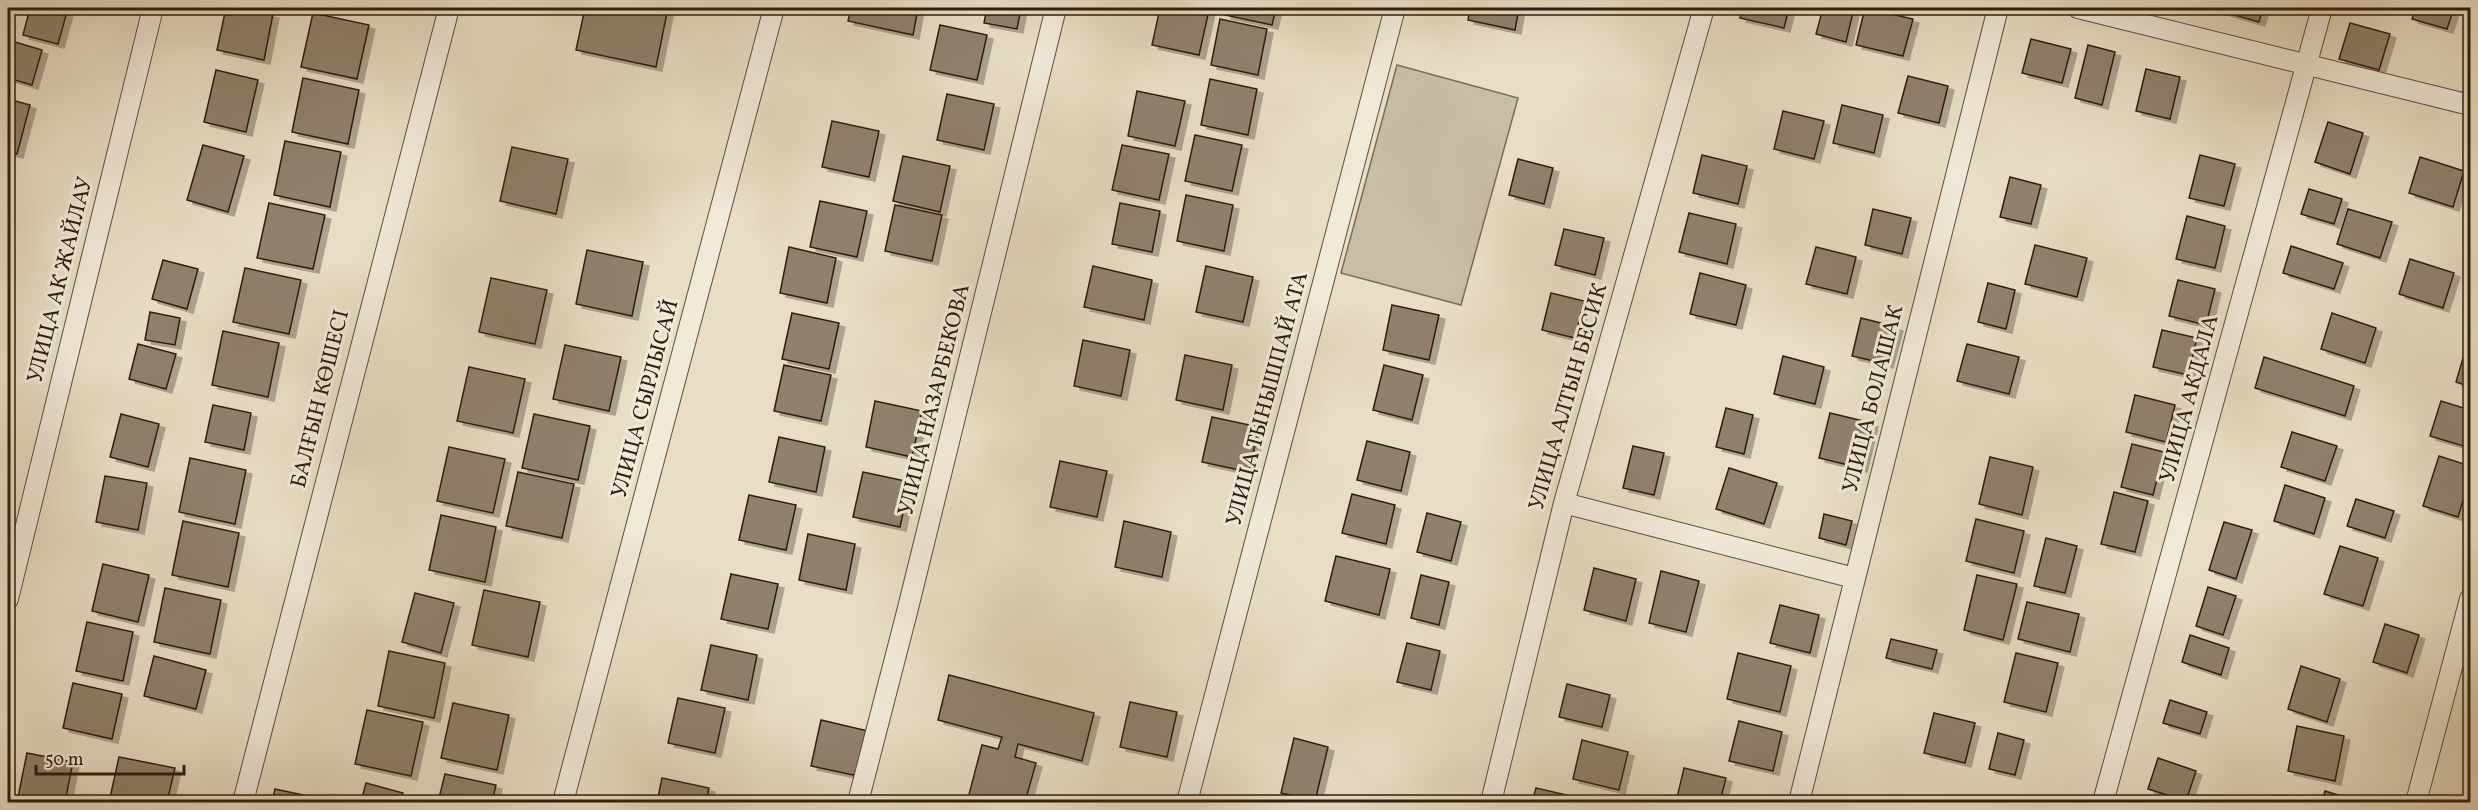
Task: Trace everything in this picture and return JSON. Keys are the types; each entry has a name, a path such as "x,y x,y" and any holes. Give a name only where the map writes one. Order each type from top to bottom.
{"street":[{"name":"УЛИЦА АК ЖАЙЛАУ","path":"8,600 153,8"},
{"name":"БАЛҒЫН КӨШЕСІ","path":"243,802 449,8"},
{"name":"УЛИЦА СЫРЛЫСАЙ","path":"563,802 774,8"},
{"name":"УЛИЦА НАЗАРБЕКОВА","path":"858,802 1056,8"},
{"name":"УЛИЦА ТЫНЫШПАЙ АТА","path":"1187,802 1395,8"},
{"name":"УЛИЦА АЛТЫН БЕСИК","path":"1491,802 1564,503 1704,8"},
{"name":"УЛИЦА БОЛАШАК","path":"1800,802 1854,578 1998,8"},
{"path":"2078,8 2470,105"},
{"name":"УЛИЦА АКДАЛА","path":"2103,802 2322,8"},
{"path":"1564,503 1854,578"},
{"path":"2416,802 2470,599"}],"shaded area":[{"path":"1397,65 1518,98 1461,305 1341,273"}],"building":[{"path":"30,8 68,8 58,44 23,35"},
{"path":"226,8 242,8 273,14 264,60 217,50"},
{"path":"585,8 668,8 656,67 576,50"},
{"path":"851,8 918,8 913,35 848,21"},
{"path":"987,8 1021,8 1017,29 984,23"},
{"path":"1160,8 1209,10 1199,55 1152,45"},
{"path":"1227,8 1276,8 1272,25 1225,15"},
{"path":"1470,8 1519,8 1515,30 1468,20"},
{"path":"1743,8 1789,8 1784,28 1740,18"},
{"path":"1823,8 1854,8 1846,42 1816,34"},
{"path":"1865,8 1913,19 1903,56 1856,45"},
{"path":"2222,8 2263,8 2259,22 2221,11"},
{"path":"2415,8 2454,8 2447,29 2412,19"},
{"path":"313,13 369,25 357,79 301,67"},
{"path":"1220,19 1267,29 1258,75 1211,65"},
{"path":"2350,23 2390,34 2379,70 2339,59"},
{"path":"940,25 987,35 977,80 930,70"},
{"path":"2031,39 2071,49 2062,83 2022,73"},
{"path":"8,40 42,50 32,85 8,78"},
{"path":"2088,45 2115,52 2102,105 2075,98"},
{"path":"2146,69 2180,77 2170,119 2136,111"},
{"path":"216,70 258,80 246,132 204,122"},
{"path":"1908,76 1948,86 1939,123 1898,113"},
{"path":"303,78 359,90 348,144 292,132"},
{"path":"1210,79 1257,89 1248,135 1201,125"},
{"path":"1137,91 1185,101 1175,146 1128,136"},
{"path":"947,94 994,104 984,150 937,140"},
{"path":"8,99 30,105 17,154 8,152"},
{"path":"1842,105 1883,115 1874,153 1833,143"},
{"path":"1783,111 1824,121 1814,159 1774,149"},
{"path":"832,121 879,131 869,177 822,167"},
{"path":"2328,122 2363,133 2350,174 2315,162"},
{"path":"1195,135 1242,145 1232,191 1185,181"},
{"path":"285,141 341,152 330,207 274,195"},
{"path":"203,145 244,156 228,212 187,200"},
{"path":"1122,145 1169,154 1159,200 1112,190"},
{"path":"512,147 568,159 556,214 500,201"},
{"path":"1702,155 1747,166 1738,204 1693,193"},
{"path":"2200,155 2235,164 2224,206 2189,198"},
{"path":"903,156 950,166 940,212 893,201"},
{"path":"2420,157 2464,171 2453,207 2409,193"},
{"path":"1518,159 1553,168 1544,204 1509,195"},
{"path":"2010,177 2041,185 2031,224 2000,217"},
{"path":"2309,189 2342,199 2334,224 2301,214"},
{"path":"1186,195 1233,205 1224,251 1177,241"},
{"path":"820,201 867,211 857,257 810,247"},
{"path":"269,203 325,215 313,269 257,258"},
{"path":"1120,203 1160,211 1152,252 1112,244"},
{"path":"895,205 942,215 932,261 885,251"},
{"path":"1873,209 1911,218 1902,254 1865,245"},
{"path":"2348,209 2392,222 2380,258 2337,244"},
{"path":"1689,213 1736,224 1727,264 1679,252"},
{"path":"2187,216 2225,226 2215,268 2176,259"},
{"path":"1564,229 1604,238 1595,275 1555,265"},
{"path":"2035,245 2087,258 2077,297 2025,284"},
{"path":"2291,246 2343,263 2334,289 2283,273"},
{"path":"789,247 836,258 827,303 780,293"},
{"path":"1816,247 1856,257 1847,294 1806,284"},
{"path":"587,250 643,262 632,316 576,304"},
{"path":"2410,259 2454,273 2443,308 2399,294"},
{"path":"163,260 198,269 187,309 152,299"},
{"path":"1093,266 1152,280 1144,320 1084,307"},
{"path":"1206,266 1253,277 1243,322 1196,312"},
{"path":"245,268 301,280 289,334 233,322"},
{"path":"1700,273 1746,285 1736,325 1690,314"},
{"path":"491,278 547,290 535,344 479,332"},
{"path":"2178,280 2215,289 2206,325 2169,316"},
{"path":"1988,283 2015,290 2006,329 1978,322"},
{"path":"1551,293 1584,301 1575,338 1542,330"},
{"path":"1392,305 1439,315 1429,360 1383,350"},
{"path":"150,312 180,318 175,345 145,340"},
{"path":"792,313 839,323 829,369 782,359"},
{"path":"2332,313 2376,328 2365,363 2321,349"},
{"path":"1861,318 1897,327 1887,364 1852,356"},
{"path":"2162,330 2197,338 2188,375 2153,367"},
{"path":"223,331 279,343 268,397 212,385"},
{"path":"1083,340 1130,350 1121,396 1074,386"},
{"path":"2468,341 2470,342 2470,387 2456,382"},
{"path":"138,344 176,354 166,389 129,379"},
{"path":"1967,344 2019,357 2009,394 1957,381"},
{"path":"565,345 621,357 609,411 553,399"},
{"path":"1185,355 1232,365 1223,410 1176,400"},
{"path":"1783,356 1824,367 1815,404 1774,394"},
{"path":"2264,357 2354,386 2345,416 2255,388"},
{"path":"784,365 831,375 821,421 774,411"},
{"path":"1384,365 1423,375 1412,420 1373,410"},
{"path":"469,367 525,379 513,433 457,421"},
{"path":"2135,395 2175,405 2166,442 2126,432"},
{"path":"875,401 922,411 912,457 866,447"},
{"path":"2441,401 2470,410 2470,448 2430,436"},
{"path":"213,405 251,413 244,450 205,442"},
{"path":"1726,408 1753,415 1744,454 1716,447"},
{"path":"1830,413 1872,423 1861,468 1819,458"},
{"path":"121,414 159,424 148,467 110,457"},
{"path":"534,414 590,426 578,480 522,468"},
{"path":"1212,417 1259,427 1249,472 1202,462"},
{"path":"2292,432 2337,446 2325,481 2281,467"},
{"path":"779,437 825,447 816,492 769,482"},
{"path":"1367,441 1410,452 1401,491 1357,480"},
{"path":"2132,444 2164,452 2153,495 2121,487"},
{"path":"1633,446 1664,453 1654,495 1623,488"},
{"path":"449,447 505,459 493,513 437,501"},
{"path":"2439,456 2470,466 2470,477 2458,517 2423,506"},
{"path":"1990,457 2033,467 2022,515 1979,504"},
{"path":"190,458 246,470 235,524 179,512"},
{"path":"1060,461 1107,471 1097,517 1050,507"},
{"path":"1729,468 1777,483 1764,524 1716,509"},
{"path":"518,472 574,484 562,538 506,526"},
{"path":"863,472 910,482 900,527 853,517"},
{"path":"105,476 147,483 138,530 96,522"},
{"path":"2285,485 2325,498 2314,534 2274,521"},
{"path":"2114,492 2148,501 2135,552 2101,544"},
{"path":"1352,494 1395,505 1386,544 1342,533"},
{"path":"749,495 796,505 786,550 739,540"},
{"path":"2356,499 2394,511 2385,538 2347,526"},
{"path":"1427,513 1461,522 1451,561 1417,552"},
{"path":"1824,514 1852,521 1846,545 1819,538"},
{"path":"441,515 496,527 485,582 429,570"},
{"path":"1976,519 2024,531 2014,573 1966,561"},
{"path":"183,521 239,533 228,587 172,575"},
{"path":"1124,521 1171,532 1162,577 1115,567"},
{"path":"2224,522 2252,530 2236,579 2209,570"},
{"path":"808,534 855,544 846,590 799,580"},
{"path":"2046,538 2077,546 2065,593 2034,586"},
{"path":"2340,546 2378,558 2363,606 2324,594"},
{"path":"1336,556 1390,569 1379,615 1325,601"},
{"path":"103,564 149,575 138,622 92,611"},
{"path":"1594,568 1636,579 1626,621 1584,610"},
{"path":"1661,571 1699,581 1686,632 1649,623"},
{"path":"731,574 778,584 768,629 721,619"},
{"path":"1421,575 1449,582 1439,625 1411,618"},
{"path":"1977,575 2017,584 2003,640 1964,630"},
{"path":"2208,587 2236,596 2223,635 2196,626"},
{"path":"165,588 221,600 210,654 154,642"},
{"path":"484,590 540,602 528,657 472,645"},
{"path":"415,593 454,603 441,653 402,642"},
{"path":"2027,602 2079,614 2070,652 2018,639"},
{"path":"1780,605 1819,615 1810,653 1770,643"},
{"path":"87,622 133,632 123,681 76,671"},
{"path":"2385,624 2419,635 2407,673 2373,662"},
{"path":"2190,635 2229,648 2221,675 2182,662"},
{"path":"1891,639 1937,650 1932,669 1886,658"},
{"path":"1407,643 1440,651 1431,690 1397,682"},
{"path":"711,645 757,655 748,700 701,690"},
{"path":"389,651 445,663 434,718 378,706"},
{"path":"1738,653 1791,666 1780,712 1727,699"},
{"path":"2016,653 2058,663 2046,712 2004,702"},
{"path":"154,656 206,670 196,709 144,696"},
{"path":"2301,666 2340,679 2327,722 2288,709"},
{"path":"949,675 1094,713 1082,761 1018,744 1015,757 1036,763 1025,802 967,802 982,745 998,749 1002,737 938,720"},
{"path":"73,683 122,694 112,739 63,728"},
{"path":"1567,684 1610,695 1602,727 1559,717"},
{"path":"678,698 725,708 715,753 668,743"},
{"path":"2170,700 2207,712 2200,734 2163,723"},
{"path":"1130,702 1177,712 1167,757 1120,747"},
{"path":"453,703 509,715 497,770 441,758"},
{"path":"367,710 423,722 411,776 355,764"},
{"path":"1934,713 1975,723 1965,763 1924,753"},
{"path":"821,720 868,731 858,776 811,766"},
{"path":"1739,721 1782,732 1773,771 1729,761"},
{"path":"2297,726 2344,736 2335,781 2288,771"},
{"path":"1998,733 2024,740 2015,775 1989,769"},
{"path":"1294,738 1328,747 1315,801 1281,793"},
{"path":"1582,740 1628,752 1619,790 1573,779"},
{"path":"27,753 73,762 65,802 17,802"},
{"path":"119,757 175,768 167,802 109,802"},
{"path":"2158,758 2196,771 2186,801 2148,789"},
{"path":"1684,768 1726,778 1720,802 1676,802"},
{"path":"445,774 496,785 492,802 438,802"},
{"path":"662,778 709,788 706,802 657,802"},
{"path":"366,783 403,793 401,802 361,802"},
{"path":"1536,788 1571,796 1570,802 1532,802"},
{"path":"275,789 331,801 272,802"},
{"path":"2325,791 2361,802 2322,802"}]}
